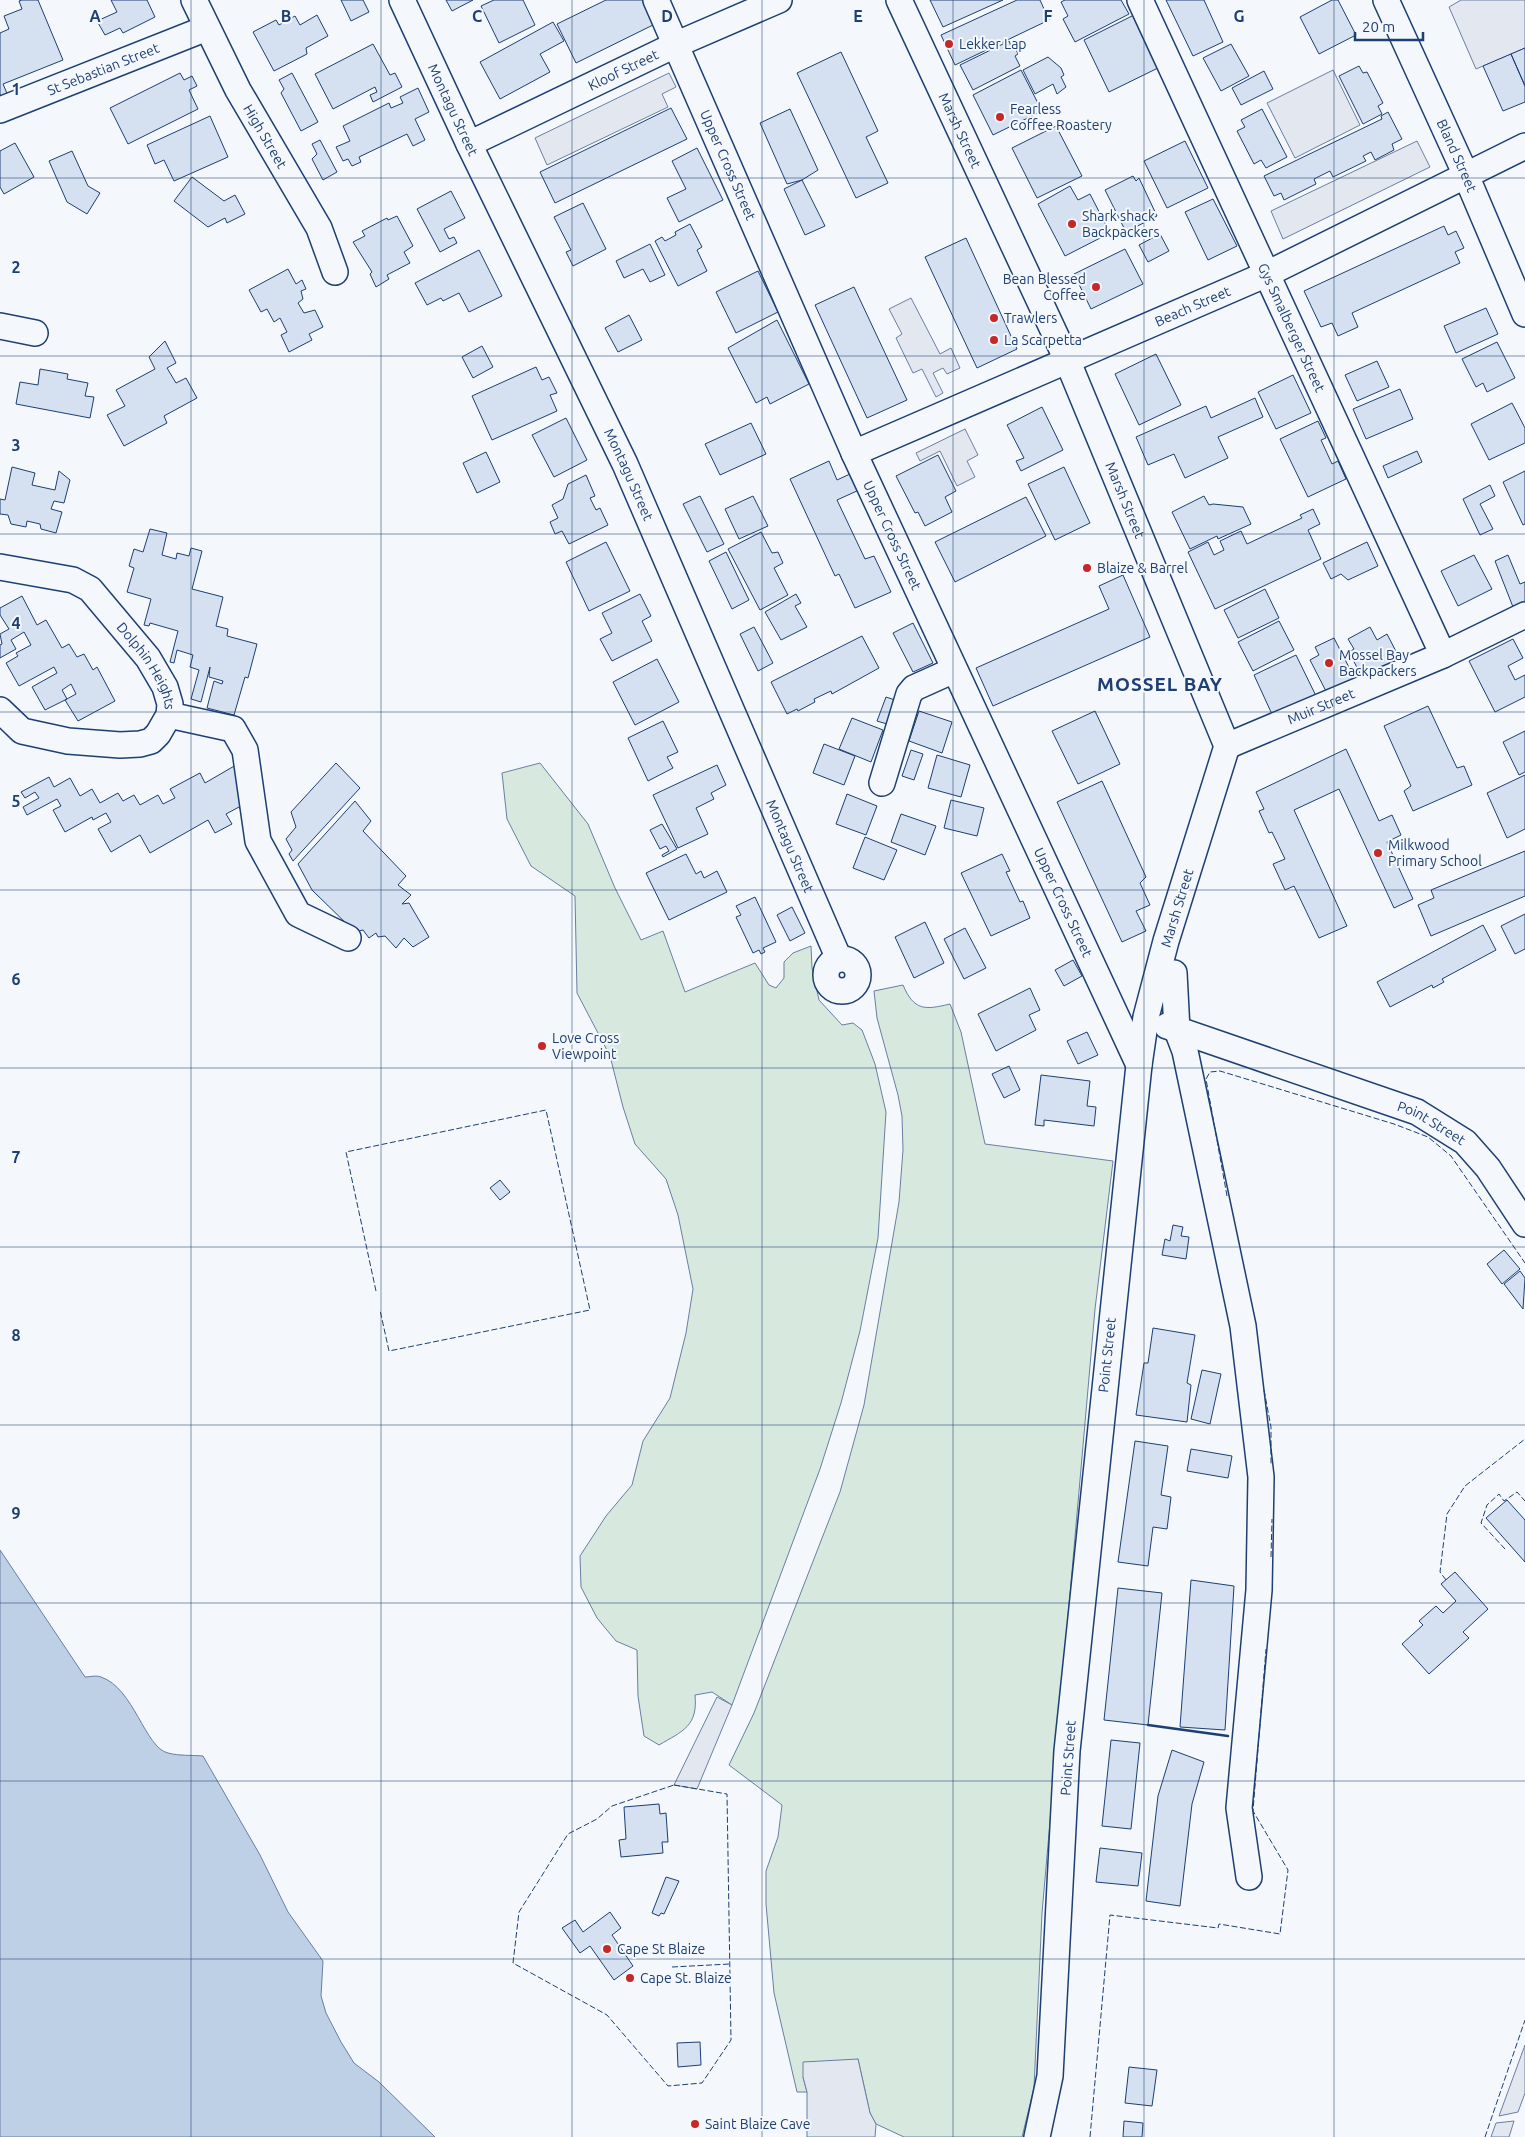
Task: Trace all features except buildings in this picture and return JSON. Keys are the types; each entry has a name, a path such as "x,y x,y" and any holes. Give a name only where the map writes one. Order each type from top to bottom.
{"street":[{"name":"High Street","path":"194,0 238,90 319,228 335,272"},
{"name":"Montagu Street","path":"402,0 469,144 625,464 839,959"},
{"name":"Upper Cross Street","path":"656,0 854,453 1139,1065"},
{"name":"Kloof Street","path":"469,144 675,45 779,0"},
{"name":"Marsh Street","path":"899,0 1068,362 1227,746 1166,941 1146,1018"},
{"name":"Gys Smalberger Street","path":"1140,0 1443,655"},
{"name":"Bland Street","path":"1386,0 1465,174 1525,314"},
{"name":"St Sebastian Street","path":"0,110 207,28"},
{"name":"Beach Street","path":"854,453 1068,362 1267,274 1465,174 1525,146"},
{"path":"0,326 35,333"},
{"name":"Dolphin Heights","path":"0,567 73,580 90,589 148,658 165,688 170,704 170,715 158,734 151,741 140,744 120,745 68,741 22,731 0,710"},
{"name":"Muir Street","path":"1227,746 1443,655 1525,615"},
{"path":"882,783 909,694 914,688 954,670"},
{"path":"170,715 233,729 245,750 258,840 298,914 348,938"},
{"path":"1166,941 1174,973 1186,1000 1209,1039"},
{"path":"1174,973 1177,1030 1185,1051 1243,1326 1261,1477 1258,1590 1239,1808 1249,1877"},
{"name":"Point Street","path":"1037,2137 1050,2076 1067,1751 1139,1065 1146,1018 1417,1112 1466,1142 1488,1168 1525,1224"}],"shaded area":[{"path":"1461,0 1525,0 1525,48 1476,69 1449,7"},
{"path":"1333,70 1360,125 1295,158 1267,103"},
{"path":"669,73 676,87 662,94 668,107 547,165 535,138"},
{"path":"1417,141 1430,167 1283,239 1271,211"},
{"path":"911,298 940,354 951,348 960,368 947,374 943,368 933,373 943,393 936,397 922,369 913,373 896,338 902,334 889,309"},
{"path":"965,429 978,455 967,461 975,477 957,486 940,451 920,461 916,453"},
{"path":"540,763 588,824 615,888 641,940 663,931 685,992 755,963 769,985 776,988 784,978 784,962 793,953 811,946 812,968 819,1000 842,1025 853,1023 862,1030 875,1064 886,1112 878,1238 860,1331 841,1403 820,1469 732,1705 712,1692 695,1695 694,1714 691,1721 682,1731 659,1745 644,1736 638,1696 637,1650 616,1641 597,1618 581,1587 580,1556 606,1516 632,1485 643,1441 670,1398 686,1333 693,1289 678,1215 666,1179 635,1144 610,1056 577,993 575,896 531,866 507,819 502,773"},
{"path":"903,985 911,1000 916,1004 934,1007 950,1004 961,1032 985,1144 1113,1161 1095,1309 1042,1913 1034,2088 1022,2137 904,2137 876,2124 870,2113 858,2059 803,2077 807,2092 797,2092 774,1993 766,1904 766,1871 778,1837 782,1805 729,1765 754,1713 840,1492 864,1405 899,1202 903,1150 902,1116 877,1018 874,991"},
{"path":"717,1697 732,1705 697,1789 674,1785"},
{"path":"1525,2045 1525,2093 1518,2112 1499,2116"},
{"path":"858,2059 870,2113 876,2124 875,2137 807,2137 807,2092 803,2077 803,2062"},
{"path":"1514,2121 1509,2137 1491,2137 1496,2123"}],"water":[{"path":"0,1550 85,1677 99,1676 112,1683 131,1705 152,1741 160,1749 172,1754 203,1756 260,1855 288,1912 323,1961 321,1996 326,2013 341,2042 354,2063 379,2082 435,2137 0,2137"}],"fence":[{"path":"1227,1196 1206,1079 1210,1072 1220,1071 1394,1124 1428,1137 1451,1156 1525,1263"},
{"path":"376,1291 346,1152 546,1110 590,1310 389,1351 380,1310"},
{"path":"1264,1390 1271,1427 1271,1464"},
{"path":"1446,1580 1440,1572 1447,1514 1465,1486 1525,1439"},
{"path":"1505,1549 1481,1523 1487,1505 1499,1494 1504,1501 1517,1492 1525,1501"},
{"path":"1271,1557 1272,1519"},
{"path":"1090,2137 1110,1915 1218,1928 1219,1924 1280,1934 1288,1870 1253,1811 1266,1649"},
{"path":"674,1785 727,1794 731,2040 702,2083 668,2086 607,2015 513,1963 519,1912 568,1834 597,1819 612,1806 674,1785"},
{"path":"672,1967 730,1964"},
{"path":"1485,2137 1525,2020"}],"wall":[{"path":"1148,1725 1228,1736"}],"place":[{"name":"Lekker Lap","path":"949,44"},
{"name":"Fearless Coffee Roastery","path":"1000,117"},
{"name":"Shark shack Backpackers","path":"1072,224"},
{"name":"Bean Blessed Coffee","path":"1096,287"},
{"name":"Trawlers","path":"994,318"},
{"name":"La Scarpetta","path":"994,340"},
{"name":"Blaize & Barrel","path":"1087,568"},
{"name":"Mossel Bay Backpackers","path":"1329,663"},
{"name":"Milkwood Primary School","path":"1378,853"},
{"name":"Love Cross Viewpoint","path":"542,1046"},
{"name":"Cape St Blaize","path":"607,1949"},
{"name":"Cape St. Blaize","path":"630,1978"},
{"name":"Saint Blaize Cave","path":"695,2124"}],"district":[{"name":"MOSSEL BAY","path":"1160,684"}]}
